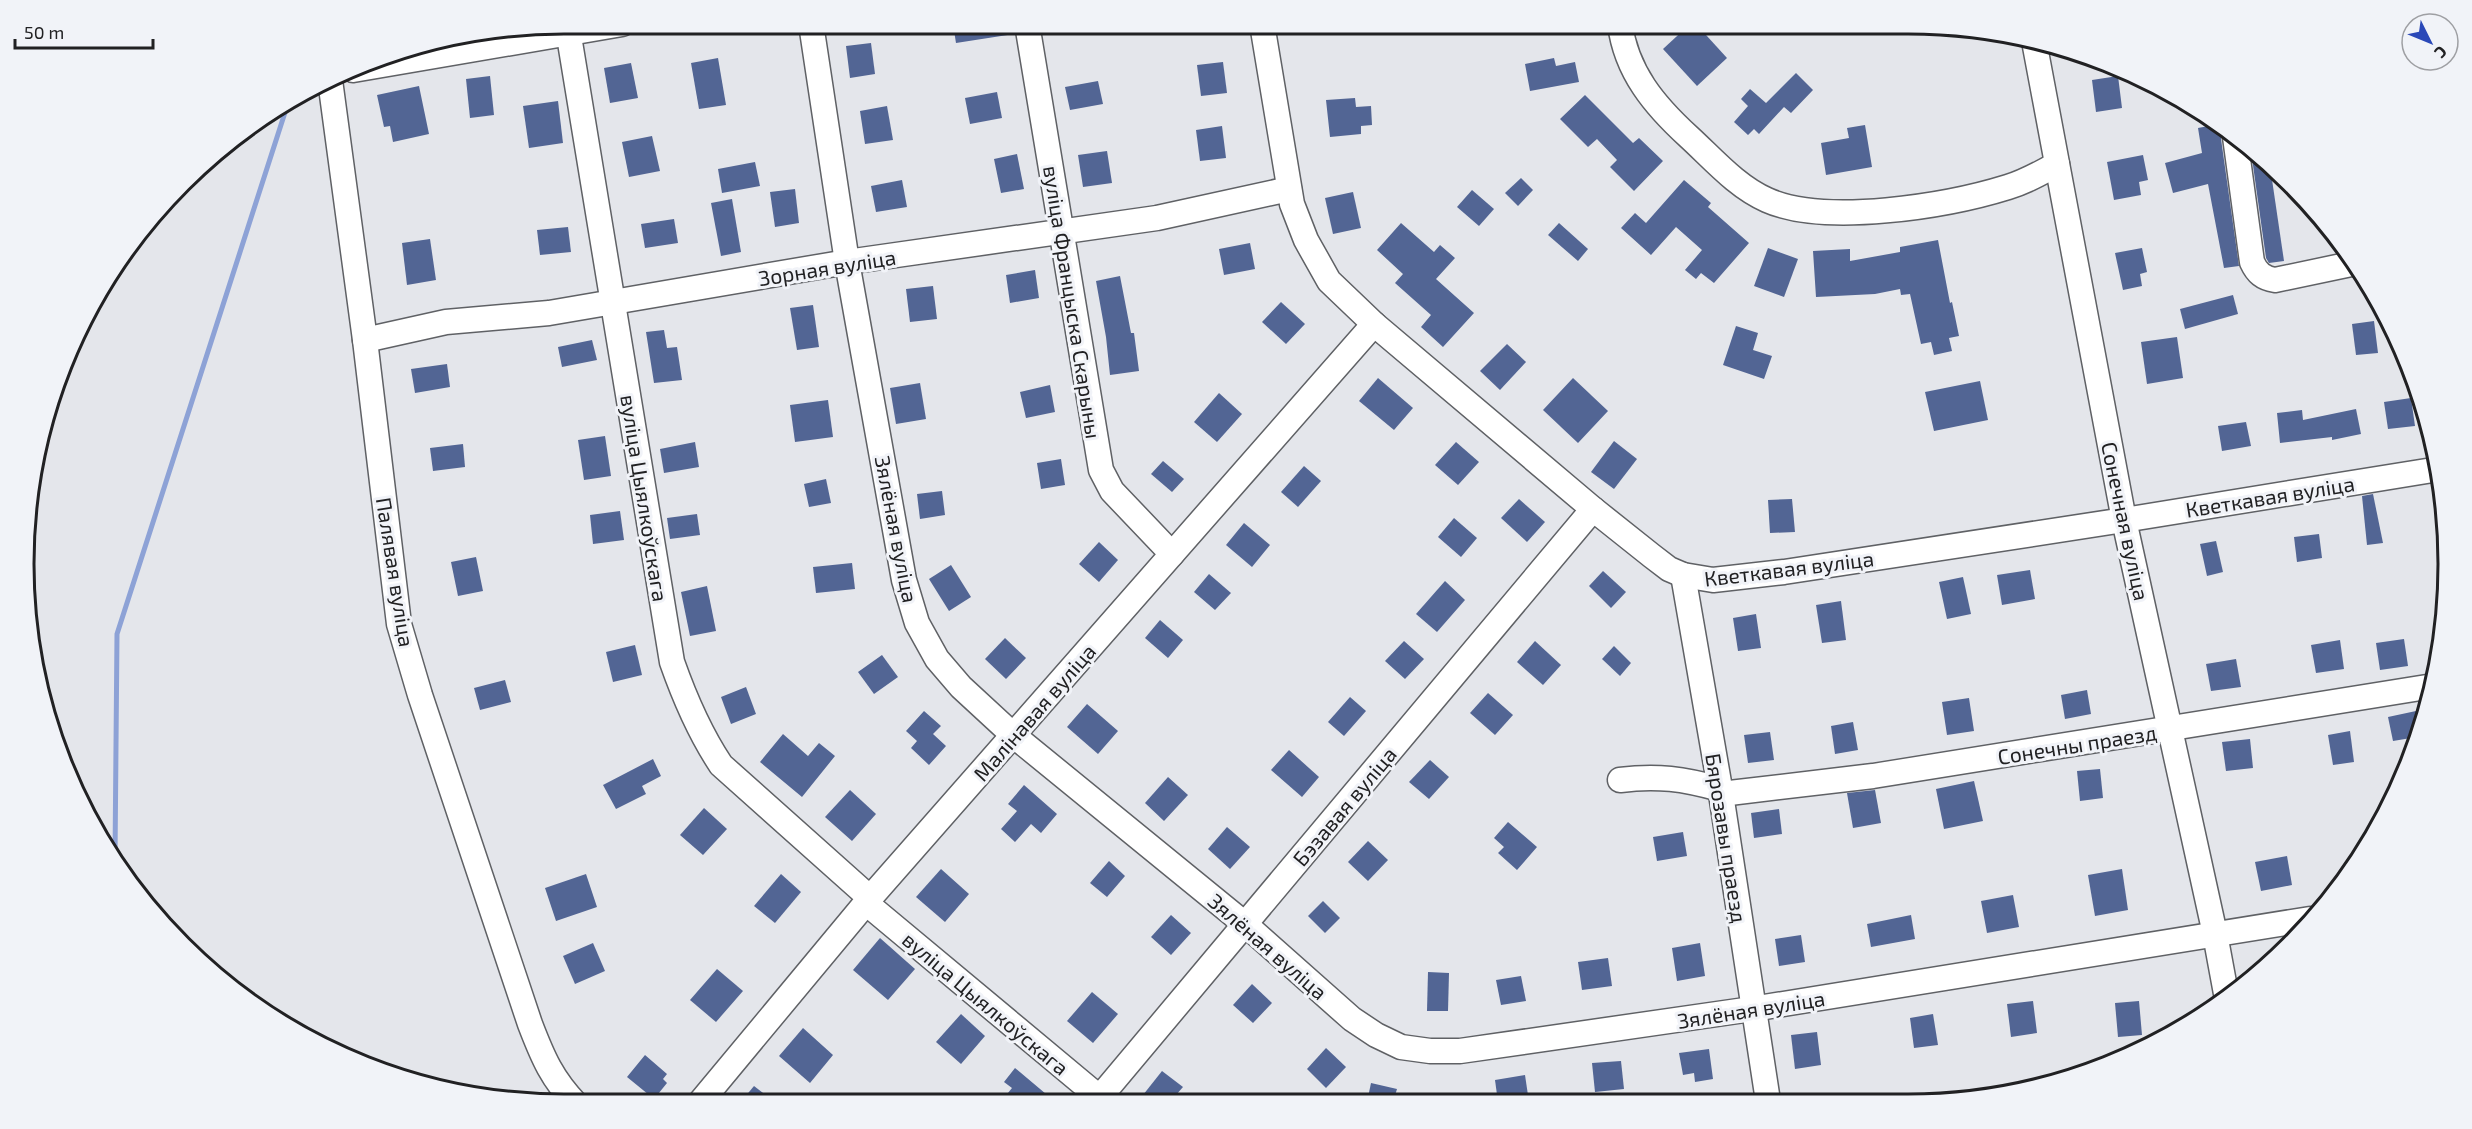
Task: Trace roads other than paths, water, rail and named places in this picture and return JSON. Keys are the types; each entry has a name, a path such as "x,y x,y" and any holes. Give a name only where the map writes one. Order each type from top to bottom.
{"street":[{"name":"вуліца Цыялкоўскага","path":"568,34 672,662 685,701 703,738 721,765 868,900 1091,1094"},
{"name":"Зялёная вуліца","path":"813,34 847,262 904,580 917,623 943,666 961,687 1013,735 1246,925 1352,1019 1376,1035 1401,1047 1430,1051 1460,1051 1752,1009 2299,922"},
{"name":"вуліца Францыска Скарыны","path":"1029,34 1101,470 1112,491 1172,554"},
{"name":"Кветкавая вуліца","path":"1264,34 1292,204 1306,240 1323,272 1343,297 1593,509 1669,569 1683,575 1713,580 1738,578 2124,520 2429,471"},
{"path":"1623,34 1631,63 1640,83 1656,105 1737,181 1765,200 1796,210 1843,213 1889,210 1951,200 2008,187 2057,164"},
{"path":"404,60 523,37"},
{"name":"Сонечная вуліца","path":"2036,51 2124,520 2225,989"},
{"name":"Палявая вуліца","path":"331,88 365,340 399,624 420,695 530,1024 546,1066 567,1094"},
{"path":"2237,149 2252,262 2261,275 2275,280 2345,265"},
{"name":"Зорная вуліца","path":"365,340 446,322 549,313 847,262 1157,218 1289,189"},
{"name":"Малінавая вуліца","path":"707,1094 868,900 1374,324"},
{"name":"Бэзавая вуліца","path":"1107,1094 1593,509"},
{"name":"Бярозавы праезд","path":"1683,575 1720,792 1767,1094"},
{"name":"Сонечны праезд","path":"1620,780 1649,776 1677,778 1720,792 1873,776 2171,730 2422,688"}],"waterway":[{"path":"115,845 117,634 284,115"}]}
